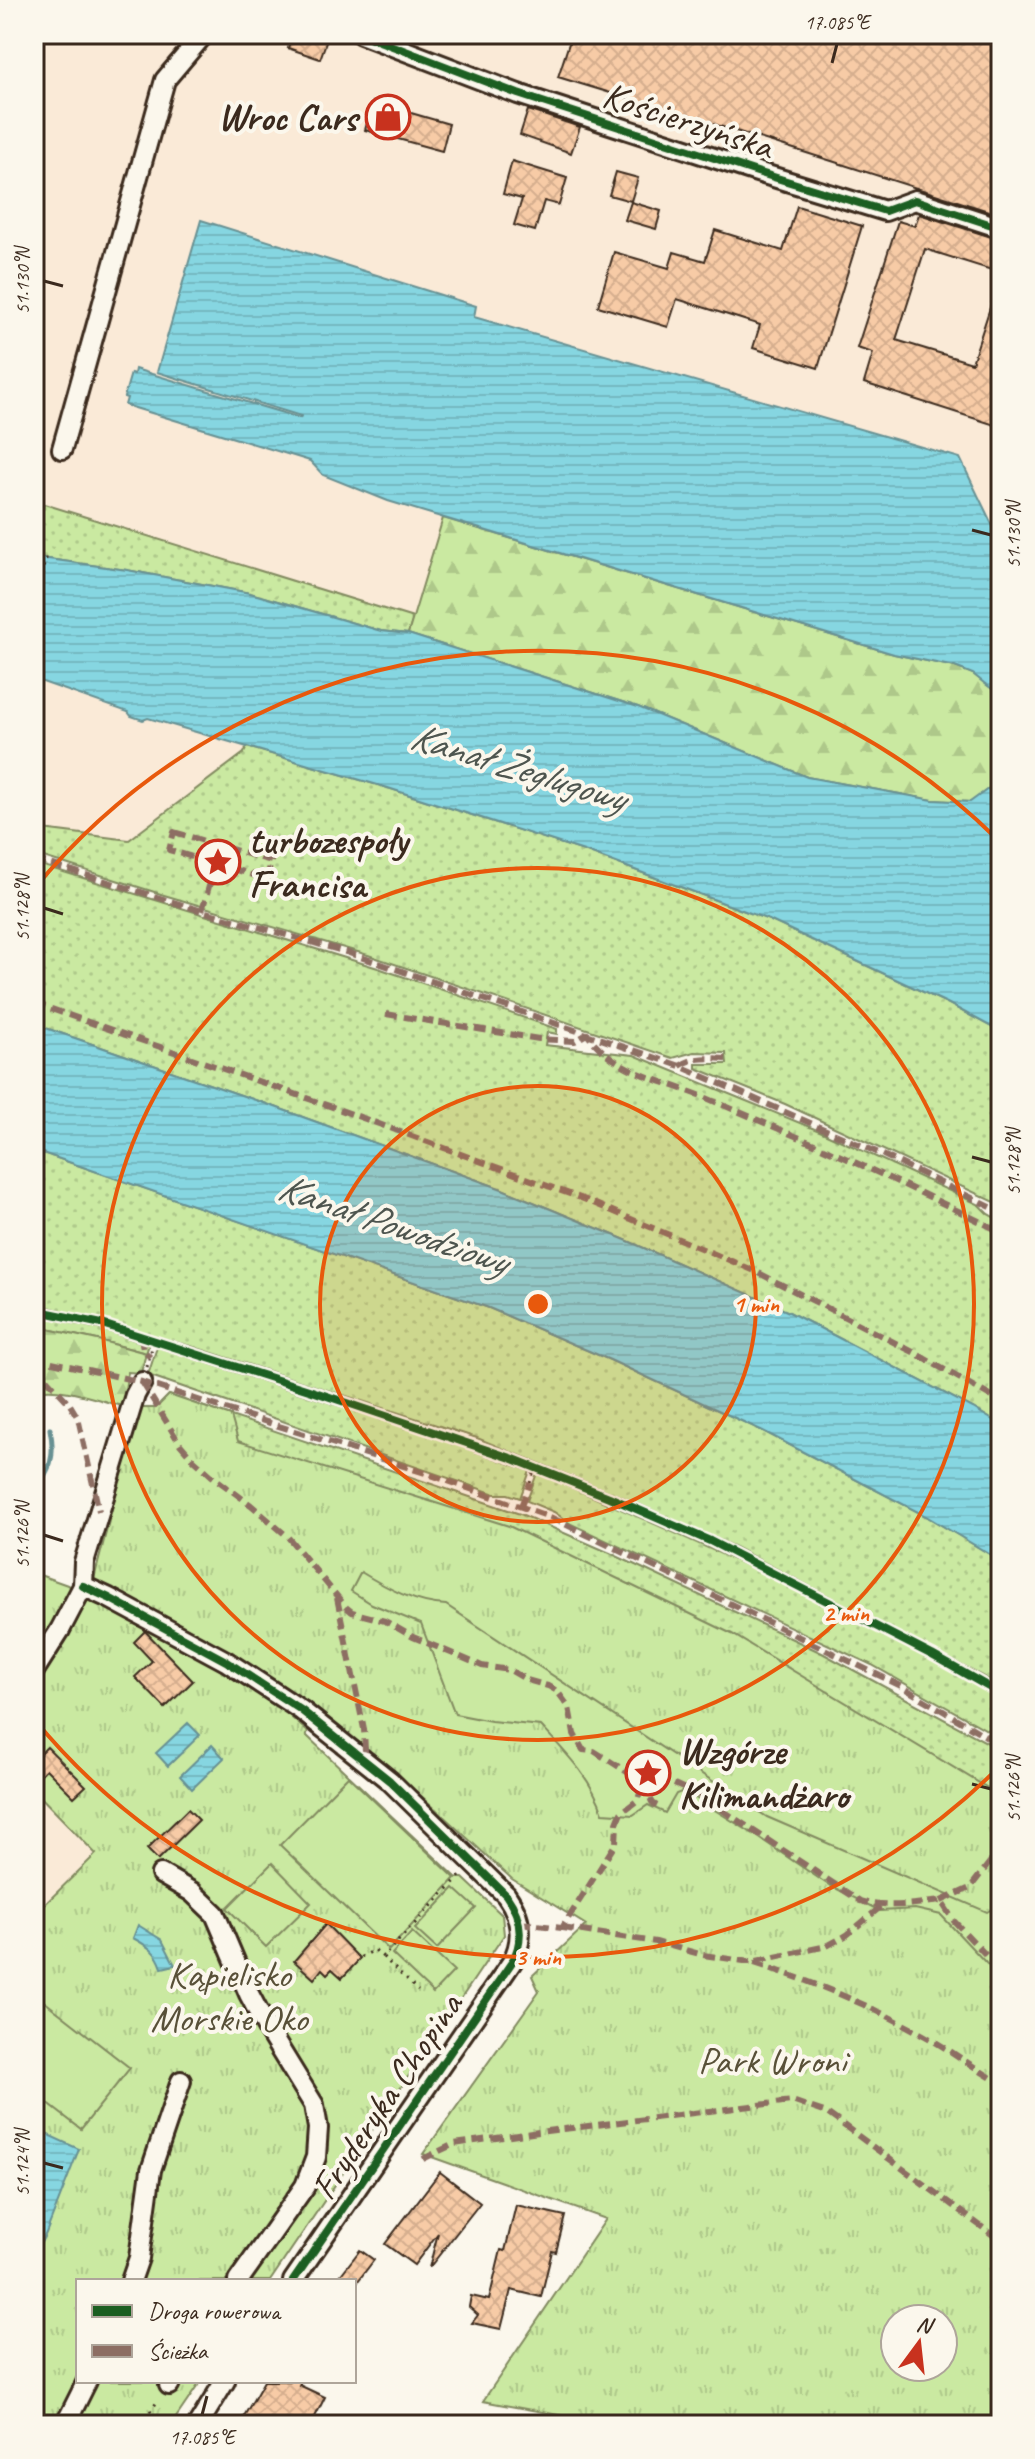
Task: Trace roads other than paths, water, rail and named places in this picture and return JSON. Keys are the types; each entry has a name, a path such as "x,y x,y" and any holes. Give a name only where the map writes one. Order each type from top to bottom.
{"street":[{"path":"62,449 165,80 204,34"},
{"name":"Kościerzyńska","path":"361,34 518,94 885,211 915,200 1001,228"},
{"path":"34,1671 83,1586 88,1549 135,1395 142,1382"},
{"name":"Fryderyka Chopina","path":"83,1586 226,1661 301,1710 390,1781 506,1895 520,1923 520,1943 512,1962 294,2279"},
{"path":"161,1874 192,1892 215,1914 261,2018 314,2105 318,2128 316,2157 305,2186 239,2279"},
{"path":"132,2279 139,2258 151,2170 181,2081"},
{"path":"65,2425 86,2383"},
{"path":"198,2425 224,2383"}],"water":[{"path":"201,220 476,306 474,317 960,458 1001,543 1001,702 995,691 973,674 955,667 894,654 388,501 323,475 310,461 125,405 127,398 124,397 135,369 301,416 157,372"},
{"name":"Kanał Żeglugowy","path":"34,557 127,570 250,593 381,631 408,634 638,707 807,777 933,800 970,802 1001,776 1001,1032 949,1004 769,920 584,851 388,788 148,718 143,720 34,679"},
{"name":"Kanał Powodziowy","path":"34,1024 502,1189 789,1312 973,1408 1001,1425 1001,1561 926,1516 763,1431 489,1308 34,1150"},
{"path":"188,1723 200,1735 168,1766 156,1753"},
{"path":"212,1745 224,1758 192,1789 180,1776"},
{"path":"138,1925 162,1940 175,1965 162,1968 151,1950 133,1938"},
{"path":"34,2118 46,2134 79,2149 34,2256"}],"waterway":[{"path":"34,1493 50,1463 50,1429"}],"place":[{"name":"Wroc Cars","path":"388,117"},
{"name":"turbozespoły Francisa","path":"218,862"},
{"name":"Wzgórze Kilimandżaro","path":"648,1773"}],"park label":[{"name":"Kąpielisko Morskie Oko","path":"229,1996"},
{"name":"Park Wroni","path":"772,2060"}]}
